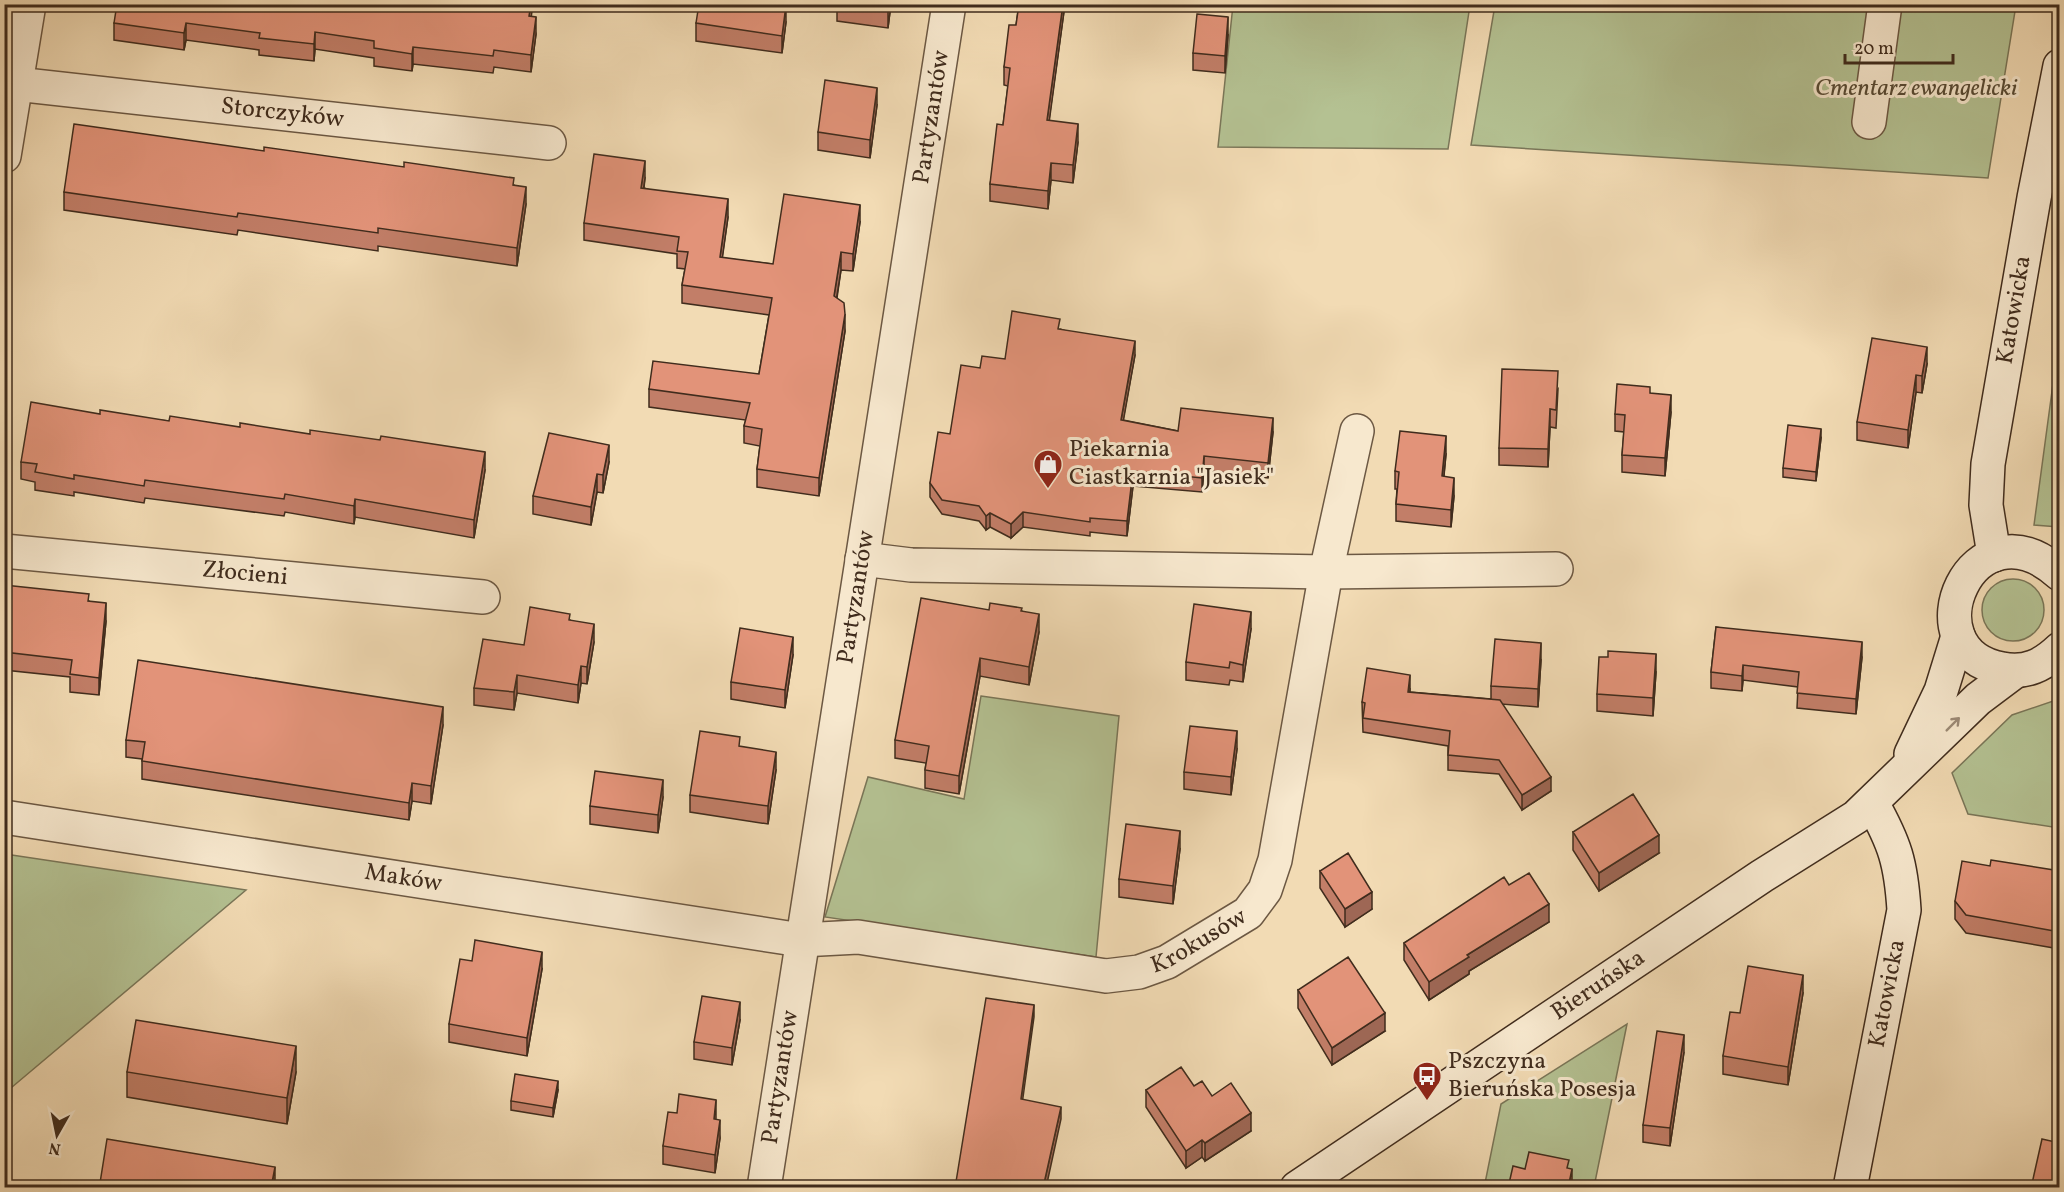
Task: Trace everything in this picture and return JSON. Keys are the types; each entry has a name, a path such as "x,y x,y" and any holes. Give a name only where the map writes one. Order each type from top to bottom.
{"street":[{"path":"4,156 29,4"},
{"name":"Partyzantów","path":"764,1188 801,940 912,261 950,4"},
{"path":"1869,122 1885,4"},
{"name":"Katowicka","path":"1994,555 1986,505 1988,464 2034,198 2060,66"},
{"name":"Storczyków","path":"16,84 549,143"},
{"name":"Krokusów","path":"801,940 858,938 1106,976 1139,972 1167,962 1248,913 1265,890 1275,860 1326,572 1357,430"},
{"name":"Złocieni","path":"4,551 483,597"},
{"path":"2014,672 1991,667 1972,654 1958,636 1954,616 1955,597 1963,579 1977,564 1994,555 2012,552 2031,554 2060,574"},
{"path":"862,559 911,565 1326,572 1556,569"},
{"name":"Bieruńska","path":"1898,780 1941,691 1958,636"},
{"name":"Bieruńska","path":"1297,1188 1752,882 1857,818 1978,699 2014,672 2032,668 2047,660 2060,649"},
{"name":"Katowicka","path":"1850,1188 1904,910 1902,872 1892,839 1872,803"},
{"name":"Maków","path":"4,817 801,940"}],"green space":[{"path":"1233,5 1470,5 1448,149 1218,147"},
{"name":"Cmentarz ewangelicki","path":"1495,5 2016,5 1988,178 1471,145"},
{"path":"2059,339 2059,527 2034,525"},
{"path":"2007,579 2019,579 2035,588 2042,598 2044,610 2042,622 2035,632 2019,641 2007,641 1996,636 1987,627 1982,616 1982,604 1987,593 1996,584"},
{"path":"981,696 1119,716 1096,957 825,917 868,777 964,799"},
{"path":"2059,699 2059,828 1968,814 1952,773 2012,715"},
{"path":"5,854 246,890 5,1093"},
{"path":"1627,1024 1594,1187 1484,1188 1501,1104"}],"building":[{"path":"117,4 531,4 529,16 536,17 531,55 494,50 493,56 413,47 412,54 374,48 374,41 315,32 314,44 259,38 260,33 186,23 184,33 114,23"},
{"path":"699,4 786,5 782,36 696,23"},
{"path":"846,4 888,4 888,10"},
{"path":"1019,4 1063,4 1047,120 1078,124 1073,165 1051,163 1048,191 990,184 997,124 1003,125 1010,68 1004,67 1009,25 1016,25"},
{"path":"1197,14 1228,17 1225,56 1193,53"},
{"path":"825,80 877,88 870,140 818,132"},
{"path":"74,124 264,151 264,147 404,167 404,162 514,178 513,185 526,187 517,248 378,228 378,233 238,213 237,217 64,192"},
{"path":"594,154 645,161 641,188 728,199 720,257 773,264 784,194 860,205 853,254 841,252 834,296 844,303 845,314 819,478 757,469 762,429 744,426 750,403 649,389 653,361 759,374 772,298 682,285 688,252 677,251 679,237 584,223"},
{"path":"1012,311 1060,319 1058,329 1135,341 1121,420 1178,431 1181,408 1273,418 1268,463 1204,456 1202,478 1133,471 1127,521 1090,518 1090,522 1023,512 1011,524 990,513 986,516 979,506 942,500 930,483 938,432 950,434 961,365 980,368 982,356 1005,359"},
{"path":"1872,338 1927,347 1922,376 1916,375 1908,430 1857,422"},
{"path":"1502,369 1558,371 1556,410 1550,409 1548,449 1499,448"},
{"path":"1617,384 1650,387 1650,393 1671,395 1665,458 1622,455 1625,415 1615,414"},
{"path":"31,402 100,414 100,410 169,421 170,416 240,427 240,423 310,434 310,430 380,440 381,436 485,452 474,520 355,499 354,506 285,494 284,499 145,480 144,486 74,475 74,479 35,472 37,464 21,462"},
{"path":"1788,425 1821,429 1816,472 1783,468"},
{"path":"1400,431 1446,436 1442,476 1454,478 1451,510 1396,504 1399,472 1395,471"},
{"path":"549,433 609,445 603,475 597,474 591,507 533,496"},
{"path":"4,585 89,594 88,601 106,603 99,678 70,674 72,660 4,652"},
{"path":"921,598 989,610 990,603 1022,608 1021,611 1039,614 1029,667 980,658 959,776 925,770 929,746 895,740"},
{"path":"1194,604 1251,612 1243,665 1230,662 1229,668 1186,662"},
{"path":"530,607 570,614 569,620 594,624 587,667 581,666 578,685 517,675 514,692 474,688 483,639 524,645"},
{"path":"1716,627 1862,642 1856,699 1797,693 1799,672 1743,665 1742,676 1711,672"},
{"path":"740,628 793,637 785,690 731,682"},
{"path":"1495,639 1541,643 1538,689 1491,686"},
{"path":"1608,651 1656,654 1653,698 1597,694 1599,657 1608,657"},
{"path":"138,660 443,707 431,786 412,783 409,803 142,761 145,742 126,740"},
{"path":"1367,668 1410,675 1408,692 1500,700 1551,777 1522,795 1499,760 1448,755 1450,731 1363,718 1365,703 1362,702"},
{"path":"1190,726 1237,731 1231,777 1184,772"},
{"path":"700,731 740,737 739,746 776,752 768,806 690,795"},
{"path":"595,771 663,780 658,815 590,806"},
{"path":"1633,794 1659,835 1599,873 1573,832"},
{"path":"1126,824 1180,831 1173,886 1119,879"},
{"path":"1348,853 1372,892 1345,909 1320,871"},
{"path":"1991,860 2060,871 2060,932 1966,915 1955,901 1962,861 1990,866"},
{"path":"1529,873 1549,904 1467,955 1469,957 1429,982 1404,943 1504,877 1509,885"},
{"path":"475,940 542,952 527,1038 449,1024 460,959 472,961"},
{"path":"1348,957 1385,1013 1332,1048 1298,990"},
{"path":"1748,966 1803,975 1788,1067 1723,1056 1730,1012 1740,1013"},
{"path":"702,996 740,1002 732,1048 694,1042"},
{"path":"986,998 1034,1005 1021,1099 1061,1107 1043,1188 955,1188"},
{"path":"136,1020 296,1046 287,1098 127,1072"},
{"path":"1657,1031 1684,1035 1670,1128 1643,1125"},
{"path":"1181,1067 1194,1086 1202,1081 1212,1096 1231,1083 1251,1113 1205,1143 1202,1140 1186,1151 1146,1090"},
{"path":"515,1074 558,1081 553,1108 511,1101"},
{"path":"679,1094 716,1100 714,1119 720,1120 715,1155 663,1146 668,1112 677,1113"},
{"path":"107,1139 275,1167 271,1188 127,1188 100,1183"},
{"path":"2042,1139 2060,1143 2060,1188 2031,1188"},
{"path":"1529,1152 1569,1160 1567,1168 1572,1169 1568,1188 1508,1188 1513,1166 1525,1169"}],"place":[{"name":"Piekarnia Ciastkarnia \"Jasiek\"","path":"1048,490"},
{"name":"Pszczyna Bieruńska Posesja","path":"1427,1102"}]}
